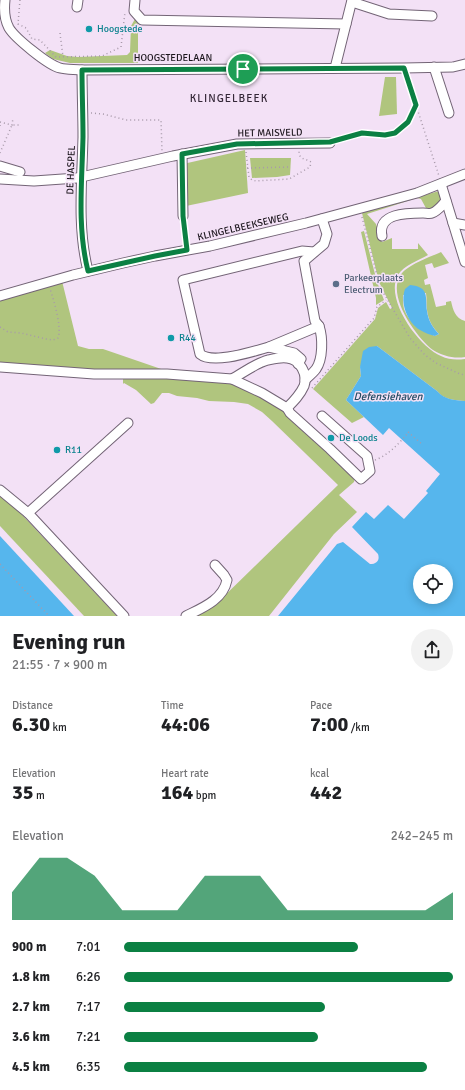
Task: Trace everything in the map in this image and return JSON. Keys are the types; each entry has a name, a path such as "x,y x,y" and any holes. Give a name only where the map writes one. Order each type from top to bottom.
{"street":[{"path":"135,0 134,11 142,20 346,24"},
{"path":"335,68 352,1 389,14 432,16"},
{"name":"HOOGSTEDELAAN","path":"3,6 9,28 31,50 52,64 61,68 82,70 404,68 453,66 465,64"},
{"path":"434,67 448,114"},
{"name":"DE HASPEL","path":"82,70 83,113 81,232 88,271"},
{"name":"HET MAISVELD","path":"0,179 42,181 81,177 162,158 237,144 330,142"},
{"path":"182,154 183,216"},
{"path":"0,166 20,172"},
{"name":"KLINGELBEEKSEWEG","path":"0,296 88,271 155,256 210,246 322,219 416,193 465,174"},
{"path":"441,184 465,262"},
{"path":"382,236 380,230 383,223 391,217 404,214 432,213 446,201"},
{"path":"287,408 298,396 305,380 316,369 320,357 321,334 319,326 315,321 304,261 324,244 328,234 322,219"},
{"path":"453,223 465,225"},
{"path":"314,252 302,251 183,280 200,354 204,358 228,358 269,347 306,330 319,326"},
{"path":"269,347 294,353 301,359 298,364"},
{"path":"232,379 259,363 286,358 292,359 302,368 305,380"},
{"path":"0,367 81,373 167,374 232,379 262,393 287,408 290,413 361,479 370,471 367,456 322,416"},
{"path":"28,513 128,423"},
{"path":"0,490 28,513 124,616"},
{"path":"186,616 205,607 219,597 226,588 227,580 215,565"}],"path":[{"path":"20,0 18,24 26,28 32,39 40,40 56,57 102,56 120,47 126,8"},
{"path":"60,33 64,57"},
{"path":"404,68 441,184"},
{"path":"330,142 362,133 385,135 395,133 408,122 416,105"},
{"path":"83,113 103,114 126,120 161,120 162,158"},
{"path":"0,153 13,118"},
{"path":"0,122 19,124"},
{"path":"247,144 247,168 249,177 252,180 289,179 311,165 309,161 302,159 299,155"},
{"path":"247,168 290,167"},
{"path":"360,209 378,282 386,300 410,338 425,355 440,366 465,375"},
{"path":"183,216 187,250"},
{"path":"0,327 8,332 29,334 46,340 58,338 58,324 48,282"},
{"path":"312,388 374,318 377,307 386,300"},
{"path":"368,462 382,457 408,432 423,445"},
{"path":"0,564 49,616"}],"green space":[{"path":"135,19 138,21 138,63 70,63 53,59 45,53 50,50 67,56 78,57 127,55 130,52 131,26"},
{"path":"385,77 396,77 397,114 379,116"},
{"path":"245,150 248,193 186,206 183,164"},
{"path":"250,158 291,158 290,175 252,178"},
{"path":"439,191 442,202 437,208 427,210 421,199 417,198 367,214 376,224 382,242 392,238 392,249 418,249 418,243 428,255 407,266 400,272 395,285 396,297 406,321 423,343 432,351 444,357 459,360 465,359 465,401 450,399 443,396 377,346 360,367 361,376 346,400 364,417 352,423 313,389 375,319 378,308 386,302 390,309 392,308 379,282 362,213"},
{"path":"364,231 377,282 384,300 376,305 376,298 361,232"},
{"path":"441,252 449,263 434,268 432,263 425,265 428,278 424,280 425,285 430,284 436,307 446,305 446,302 451,301 457,316 465,321 465,357 457,358 441,354 426,344 412,327 397,295 397,285 400,276 407,268","holes":["426,293 428,317 432,326 439,334 435,336 425,332 413,322 406,314 404,307 403,295"]},
{"path":"62,281 78,346 89,349 103,349 167,371 103,371 0,363 0,299"},
{"path":"180,376 235,384 281,406 355,477 354,482 339,495 357,512 334,534 269,616 195,616 215,605 338,485 262,412 248,404 209,401 162,393 154,403 151,404 136,390 124,383 123,384 123,377"},
{"path":"0,494 12,504 117,616 84,616 0,526"}],"water":[{"path":"410,285 424,290 428,318 439,334 435,336 422,331 415,327 408,317 403,300 405,289"},
{"name":"Defensiehaven","path":"377,346 443,396 450,399 465,401 465,616 278,616 337,544 343,542 370,564 376,562 379,558 378,554 352,527 366,512 374,519 388,505 404,519 428,493 426,491 440,474 389,428 383,435 346,400 361,376 360,367 363,351 369,347"},
{"path":"0,536 74,616 0,616"}],"place":[{"name":"Hoogstede","path":"89,29"},
{"name":"Parkeerplaats Electrum","path":"336,284"},
{"name":"R44","path":"171,338"},
{"name":"De Loods","path":"331,438"},
{"name":"R11","path":"57,450"}],"district":[{"name":"KLINGELBEEK","path":"229,98"}],"route":[{"path":"404,68 416,105 408,122 395,133 385,135 362,133 330,142 237,144 182,154 183,216 187,250 88,271 80,224 83,137 82,70 243,69 404,68"}]}
